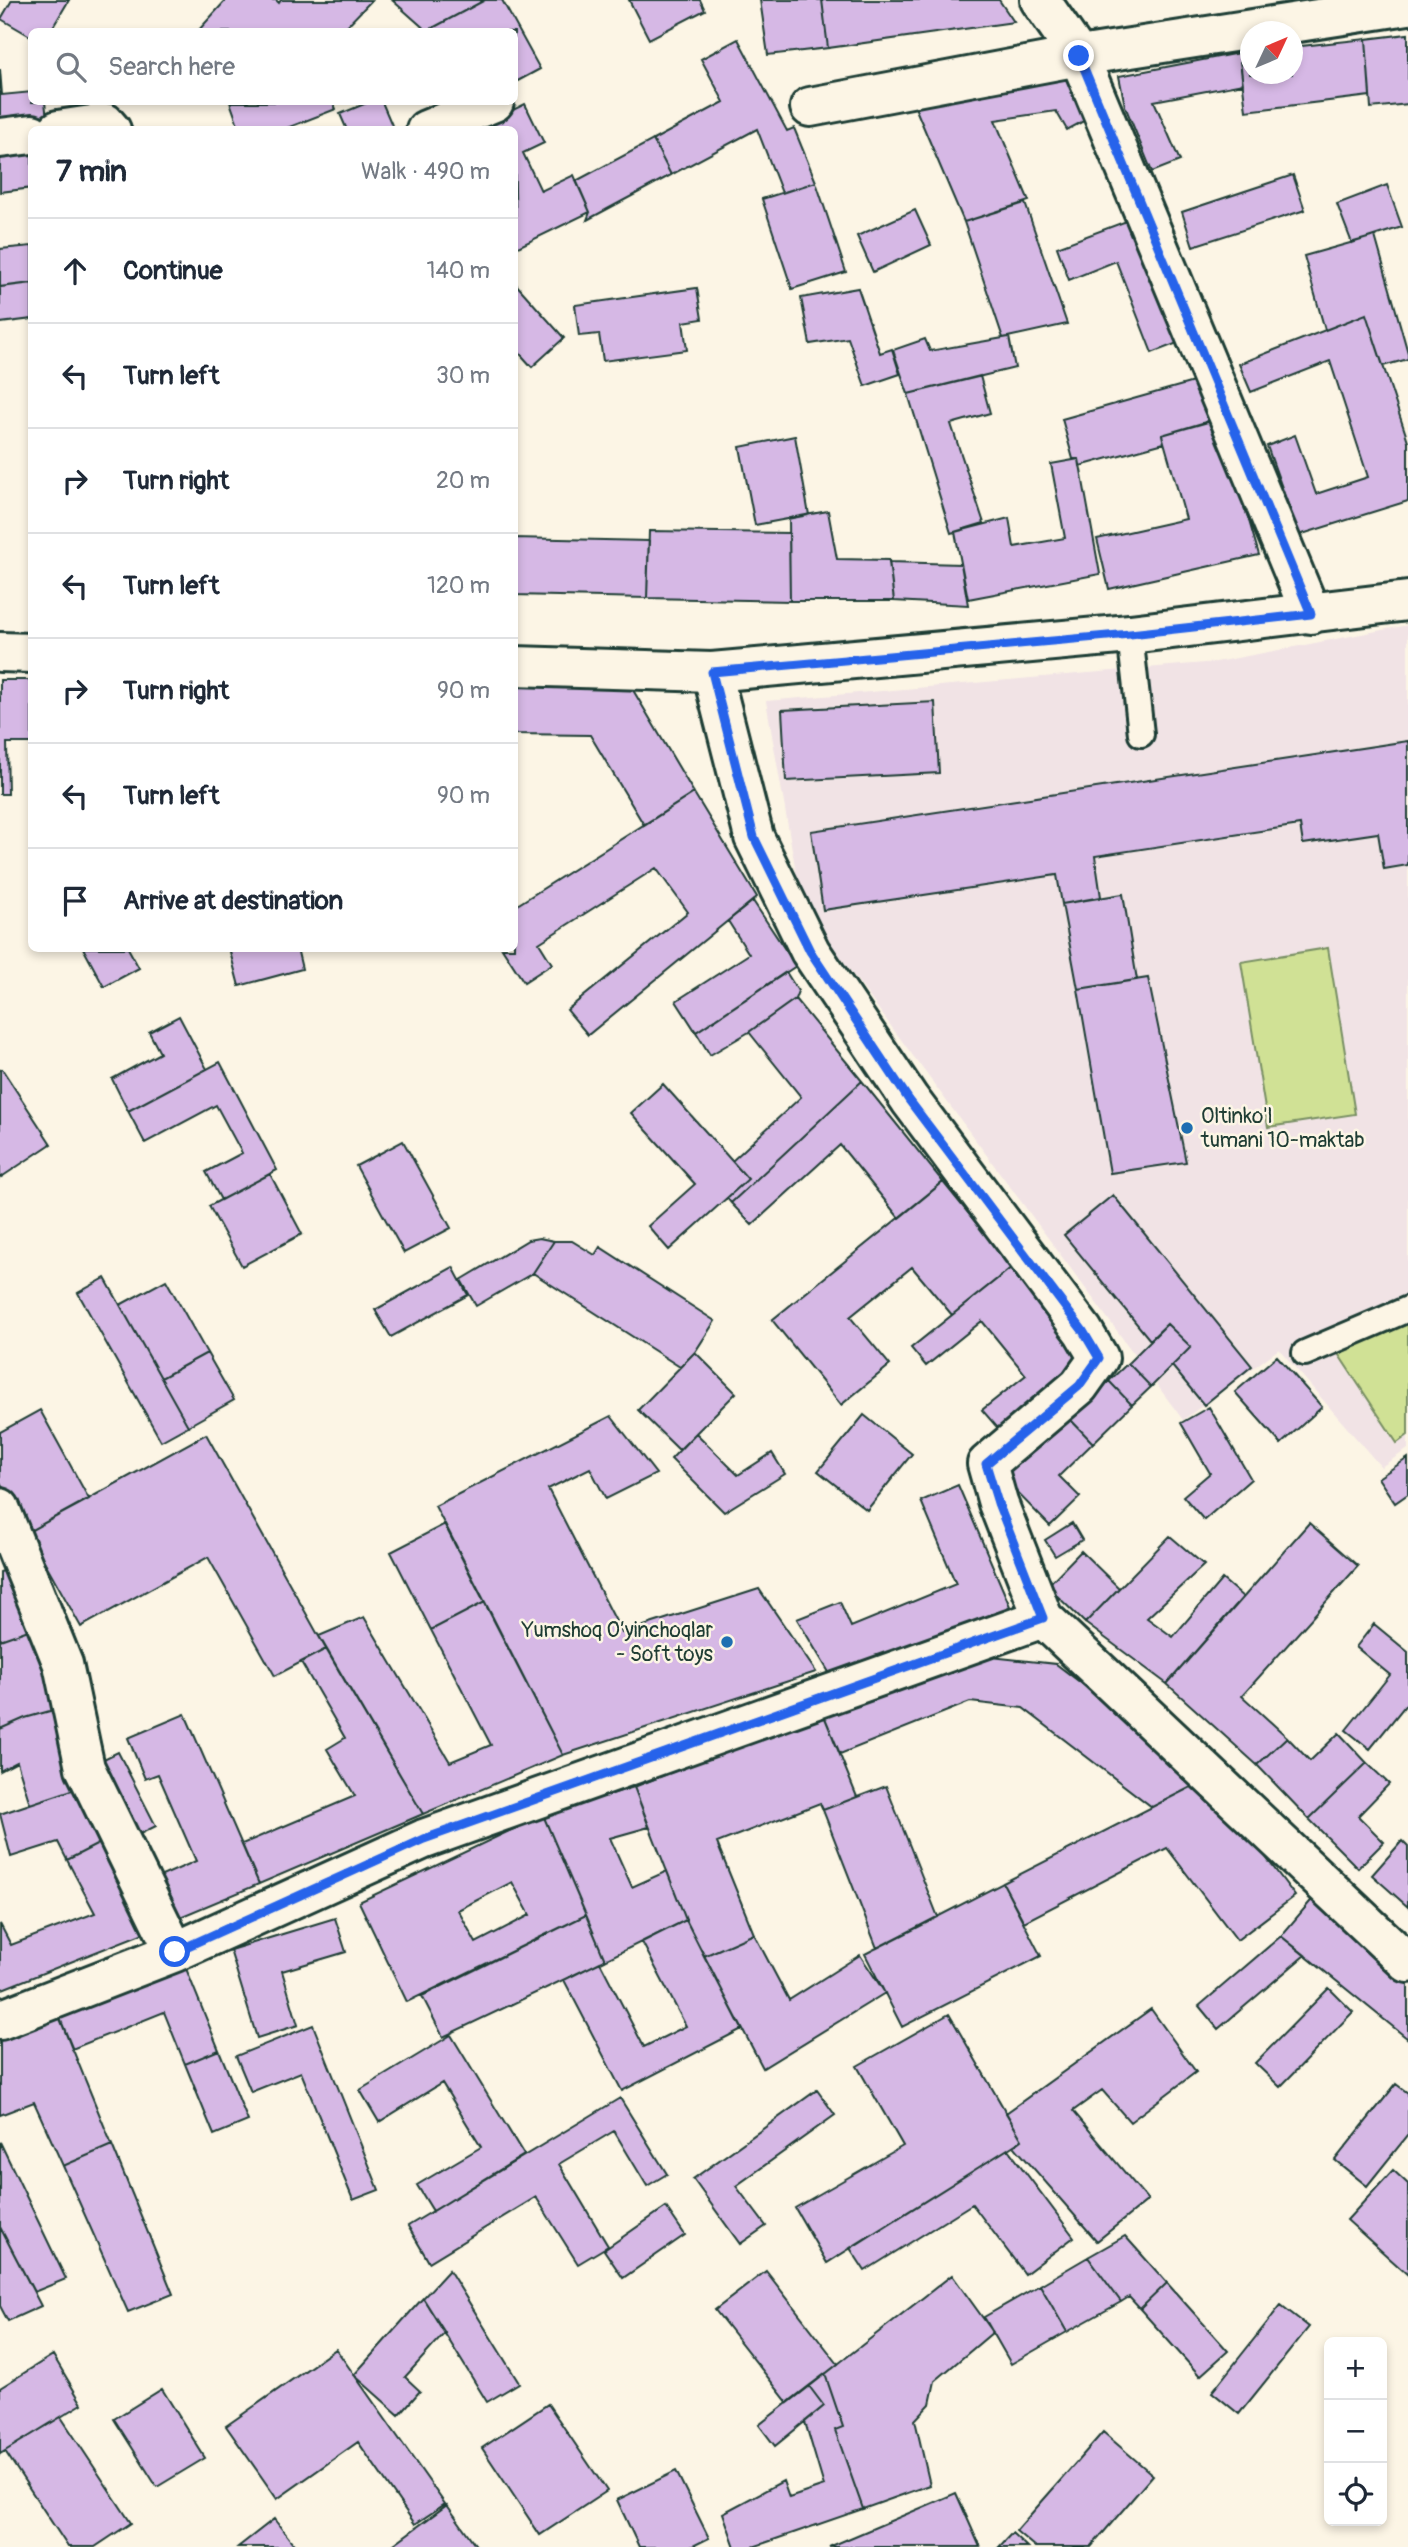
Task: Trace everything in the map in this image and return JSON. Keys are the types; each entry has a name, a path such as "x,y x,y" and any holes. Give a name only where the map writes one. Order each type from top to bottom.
{"street":[{"path":"1040,0 1079,56 1311,614"},
{"path":"810,107 1079,56 1408,5"},
{"path":"435,126 485,105"},
{"path":"81,126 104,122 108,126"},
{"path":"0,138 28,134"},
{"path":"518,666 712,672 1130,634 1408,601"},
{"path":"0,652 28,653"},
{"path":"712,672 754,837 810,951 909,1100 1083,1331 1099,1358 1079,1386 986,1464 998,1503 1043,1618 1408,1963"},
{"path":"0,1508 63,1664 85,1768 175,1952"},
{"path":"0,2021 175,1952 424,1839 1043,1618"}],"lane":[{"path":"1130,634 1141,734"},
{"path":"1306,1353 1408,1309"}],"shaded area":[{"name":"Oltinko'l tumani 10-maktab","path":"1408,625 1408,1449 1381,1467 1279,1349 1183,1420 802,906 766,701 1216,662"}],"green space":[{"path":"1328,948 1355,1114 1268,1127 1241,962"},
{"path":"1408,1297 1408,1435 1397,1443 1333,1346"}],"building":[{"path":"12,0 69,0 52,28 28,28 28,35 1,19"},
{"path":"226,0 276,0 279,3 281,0 372,0 345,28 201,28"},
{"path":"392,0 485,0 433,28 424,28"},
{"path":"485,0 502,0 517,28 433,28"},
{"path":"629,0 700,0 705,10 649,39"},
{"path":"760,0 822,0 828,48 768,55"},
{"path":"822,0 999,0 1014,22 828,48"},
{"path":"518,29 540,69 518,81"},
{"path":"1408,34 1408,104 1371,108 1366,39"},
{"path":"738,39 787,131 794,128 816,182 782,193 757,129 671,175 653,140 724,102 701,59"},
{"path":"1366,39 1370,96 1246,111 1243,84 1303,84 1303,46"},
{"path":"1239,53 1240,84 1243,84 1154,101 1180,161 1152,172 1125,106 1119,76"},
{"path":"0,69 2,95 28,92 28,105 45,105 48,126 0,131"},
{"path":"1067,70 1093,116 1067,130 1056,111 995,120 1029,201 964,222 909,93"},
{"path":"525,104 544,143 523,153 541,191 574,175 590,212 518,247 518,126 480,126"},
{"path":"231,105 334,105 336,109 292,126 239,126"},
{"path":"362,105 383,105 392,126 345,126 340,114"},
{"path":"653,140 671,175 587,220 590,212 576,181"},
{"path":"28,150 28,188 0,192 0,153"},
{"path":"1293,175 1305,210 1193,246 1182,212"},
{"path":"816,182 846,272 792,289 762,199"},
{"path":"1387,185 1402,227 1352,243 1337,204"},
{"path":"1025,203 1067,324 1003,338 964,222"},
{"path":"915,210 931,245 873,272 857,236"},
{"path":"1140,216 1188,339 1152,353 1116,261 1069,280 1057,247"},
{"path":"1375,236 1408,353 1408,359 1383,366 1366,314 1325,330 1304,256"},
{"path":"28,246 28,284 0,287 0,249"},
{"path":"28,284 28,320 0,323 0,287"},
{"path":"518,286 564,338 532,367 518,351"},
{"path":"697,288 702,319 683,322 687,350 603,361 599,334 579,336 575,305"},
{"path":"858,288 880,353 892,349 900,374 865,386 848,338 810,344 801,298"},
{"path":"1366,314 1408,441 1408,501 1299,535 1267,446 1295,435 1316,494 1368,477 1330,361 1251,392 1239,364"},
{"path":"1009,337 1015,368 908,394 893,350 925,339 930,351"},
{"path":"980,376 990,413 951,424 984,523 951,533 908,394"},
{"path":"1204,379 1215,420 1162,435 1164,443 1080,466 1079,459 1073,459 1062,419"},
{"path":"1219,418 1259,555 1109,589 1097,539 1186,519 1162,435"},
{"path":"795,436 809,515 755,525 740,447"},
{"path":"1079,459 1100,574 968,599 955,532 1009,518 1014,547 1065,538 1051,464"},
{"path":"828,511 837,559 889,560 894,601 790,601 789,518"},
{"path":"649,531 789,533 790,601 647,598"},
{"path":"518,538 649,541 647,598 518,595"},
{"path":"889,562 961,564 968,605 894,601"},
{"path":"0,680 28,680 28,743 7,743 8,794 0,794"},
{"path":"518,683 630,685 694,793 644,825 590,735 518,734"},
{"path":"935,702 939,773 786,781 782,710"},
{"path":"1408,741 1408,865 1384,869 1378,833 1303,844 1300,825 1095,856 1101,897 1062,904 1057,875 823,910 811,831"},
{"path":"694,793 757,897 588,1035 567,1010 688,912 656,868 539,943 552,964 524,982 505,952 518,952 518,904"},
{"path":"1123,894 1137,980 1078,989 1062,904"},
{"path":"753,901 796,966 696,1032 676,1001 749,954 728,921"},
{"path":"85,952 130,952 139,968 104,987"},
{"path":"230,952 298,952 302,969 239,986"},
{"path":"786,972 798,991 795,999 749,1032 710,1055 696,1032"},
{"path":"1148,978 1186,1162 1110,1173 1078,989"},
{"path":"795,999 862,1081 731,1203 727,1198 748,1179 732,1161 801,1097 749,1032"},
{"path":"179,1016 207,1069 128,1111 112,1079 160,1053 149,1032"},
{"path":"220,1062 277,1170 221,1200 206,1172 242,1153 216,1105 145,1143 128,1111"},
{"path":"2,1069 51,1144 0,1178 0,1070"},
{"path":"862,1081 943,1182 899,1218 840,1145 752,1225 731,1203"},
{"path":"663,1084 748,1179 669,1250 648,1226 695,1184 631,1113"},
{"path":"403,1141 451,1228 404,1253 356,1166"},
{"path":"270,1174 302,1234 242,1266 209,1206"},
{"path":"943,1182 1012,1267 952,1315 912,1267 850,1317 890,1365 841,1405 772,1320"},
{"path":"1113,1195 1252,1366 1204,1405 1172,1366 1191,1347 1167,1324 1150,1340 1064,1235"},
{"path":"539,1238 554,1241 533,1273 476,1306 461,1280 528,1240"},
{"path":"554,1241 572,1241 595,1255 600,1247 715,1321 695,1352 680,1367 533,1273"},
{"path":"453,1267 468,1295 391,1337 375,1310"},
{"path":"1012,1267 1090,1363 1003,1434 982,1410 1026,1375 982,1321 926,1366 911,1348"},
{"path":"105,1278 188,1426 161,1441 78,1293"},
{"path":"166,1280 207,1353 161,1378 120,1305"},
{"path":"1167,1324 1191,1347 1151,1387 1128,1363"},
{"path":"695,1352 736,1393 679,1450 638,1410"},
{"path":"207,1353 234,1400 188,1426 161,1378"},
{"path":"1277,1356 1322,1407 1281,1444 1235,1392"},
{"path":"1128,1363 1151,1387 1132,1405 1109,1381"},
{"path":"1109,1381 1132,1405 1093,1443 1070,1419"},
{"path":"1209,1407 1251,1479 1204,1520 1183,1496 1210,1473 1181,1423"},
{"path":"40,1410 89,1499 28,1532 0,1482 0,1432"},
{"path":"1062,1411 1093,1443 1059,1476 1080,1497 1050,1526 998,1473"},
{"path":"864,1415 912,1454 867,1510 818,1471"},
{"path":"611,1416 656,1474 606,1499 590,1468 548,1489 622,1633 759,1589 816,1672 563,1755 435,1506"},
{"path":"696,1433 738,1475 772,1453 785,1474 724,1512 671,1459"},
{"path":"206,1434 326,1649 275,1676 208,1557 81,1627 28,1532"},
{"path":"1408,1458 1408,1494 1395,1503 1378,1478"},
{"path":"958,1485 1012,1611 836,1684 797,1619 840,1602 851,1627 956,1584 921,1501"},
{"path":"1072,1523 1082,1540 1055,1556 1045,1540"},
{"path":"1309,1523 1358,1566 1242,1696 1287,1737 1257,1765 1167,1684"},
{"path":"445,1524 485,1602 431,1630 391,1552"},
{"path":"1170,1536 1204,1565 1147,1618 1173,1637 1222,1579 1243,1597 1167,1684 1085,1623"},
{"path":"1081,1551 1119,1588 1085,1623 1047,1586"},
{"path":"17,1567 37,1627 0,1640 0,1572"},
{"path":"485,1602 563,1755 423,1814 319,1636 364,1617 450,1762 491,1745 431,1630"},
{"path":"1374,1624 1408,1652 1408,1702 1370,1749 1346,1730 1390,1675 1356,1647"},
{"path":"37,1627 64,1707 25,1718 0,1729 0,1640"},
{"path":"326,1649 423,1814 259,1884 242,1844 355,1796 327,1749 345,1738 301,1662"},
{"path":"972,1655 1056,1664 1207,1779 1152,1807 1023,1708 970,1702 840,1754 823,1713"},
{"path":"64,1707 90,1784 30,1804 17,1762 0,1771 0,1729 25,1718"},
{"path":"823,1713 857,1797 823,1810 820,1803 717,1843 754,1934 704,1956 686,1920 634,1787"},
{"path":"185,1714 259,1884 173,1920 155,1879 196,1861 158,1774 145,1779 128,1738"},
{"path":"1339,1733 1367,1763 1309,1819 1257,1765 1287,1737 1310,1761"},
{"path":"118,1752 156,1826 124,1842 85,1768"},
{"path":"1367,1763 1389,1784 1358,1816 1384,1842 1358,1868 1309,1819"},
{"path":"1207,1779 1295,1896 1237,1940 1167,1848 1024,1922 1003,1883"},
{"path":"90,1784 116,1835 67,1860 58,1842 11,1857 0,1814"},
{"path":"886,1786 938,1917 877,1948 823,1810"},
{"path":"634,1787 649,1827 610,1838 632,1887 667,1871 686,1920 605,1960 543,1815"},
{"path":"543,1815 586,1915 407,2002 359,1902","holes":["512,1882 530,1915 476,1943 458,1910"]},
{"path":"116,1835 159,1927 0,1990 0,1924 11,1945 95,1913 67,1860"},
{"path":"1402,1841 1408,1847 1408,1907 1372,1875"},
{"path":"1003,1883 1041,1956 902,2027 865,1954"},
{"path":"1315,1896 1408,1972 1408,2039 1281,1936"},
{"path":"586,1915 605,1960 443,2037 422,1996"},
{"path":"335,1918 346,1952 282,1971 298,2025 257,2038 230,1950"},
{"path":"686,1920 742,2029 622,2091 564,1980 600,1962 644,2047 686,2026 642,1942"},
{"path":"754,1934 789,2000 860,1955 885,1993 763,2068 704,1956"},
{"path":"1281,1936 1305,1955 1218,2029 1199,2006"},
{"path":"183,1961 219,2050 185,2064 164,2012 72,2049 57,2011"},
{"path":"1329,1988 1353,2012 1280,2087 1255,2063"},
{"path":"1151,2009 1196,2072 1130,2122 1102,2090 1073,2111 1148,2200 1097,2241 1014,2146 1022,2140 1006,2113"},
{"path":"57,2011 112,2145 63,2166 34,2102 0,2115 0,2034"},
{"path":"949,2014 1022,2140 827,2263 795,2208 903,2146 857,2066"},
{"path":"313,2025 379,2190 353,2200 301,2072 251,2092 236,2056"},
{"path":"451,2035 524,2155 433,2211 417,2185 481,2147 442,2083 379,2122 360,2090"},
{"path":"219,2050 248,2121 214,2135 185,2064"},
{"path":"1396,2084 1408,2093 1408,2135 1367,2186 1335,2160"},
{"path":"817,2090 835,2115 736,2186 766,2226 740,2244 693,2179"},
{"path":"620,2098 667,2174 647,2186 614,2131 559,2164 608,2246 578,2264 536,2197 429,2262 408,2226"},
{"path":"0,2142 66,2279 34,2292 0,2227"},
{"path":"112,2145 173,2294 128,2312 63,2166"},
{"path":"1008,2149 1074,2237 1025,2274 972,2204 865,2271 850,2248"},
{"path":"1393,2170 1408,2184 1408,2275 1347,2220"},
{"path":"666,2207 685,2235 623,2278 604,2250"},
{"path":"0,2227 41,2306 8,2321 0,2306"},
{"path":"1125,2236 1167,2283 1140,2309 1129,2297 1121,2302 1088,2257"},
{"path":"1088,2257 1121,2302 1067,2332 1040,2285"},
{"path":"449,2270 519,2383 487,2402 423,2298"},
{"path":"766,2271 838,2364 788,2403 715,2310"},
{"path":"952,2275 993,2332 935,2381 930,2404 915,2420 930,2485 863,2509 835,2430 843,2427 825,2374"},
{"path":"1167,2283 1228,2351 1200,2376 1140,2309"},
{"path":"1040,2285 1067,2332 1011,2364 984,2317"},
{"path":"423,2298 445,2333 405,2377 420,2391 399,2415 354,2375"},
{"path":"1281,2305 1309,2327 1239,2414 1212,2392"},
{"path":"336,2349 445,2504 415,2524 358,2442 277,2499 226,2426"},
{"path":"53,2355 82,2404 0,2454 0,2388"},
{"path":"825,2374 843,2427 835,2430 863,2509 753,2547 735,2547 723,2513 783,2481 789,2498 824,2486 805,2422 824,2406 809,2386"},
{"path":"809,2386 824,2406 775,2446 759,2425"},
{"path":"162,2389 205,2458 157,2487 114,2419"},
{"path":"548,2404 607,2491 540,2535 482,2448"},
{"path":"61,2417 131,2523 95,2547 68,2547 5,2451"},
{"path":"1103,2432 1153,2475 1091,2547 1035,2547 1016,2531"},
{"path":"676,2471 709,2538 691,2547 639,2547 617,2500"},
{"path":"956,2493 980,2547 829,2547"},
{"path":"447,2505 477,2547 396,2547 394,2544"},
{"path":"274,2519 296,2547 238,2547"},
{"path":"1012,2533 1027,2547 999,2547"}],"place":[{"name":"Oltinko'l tumani 10-maktab","path":"1187,1128"},
{"name":"Yumshoq O’yinchoqlar - Soft toys","path":"727,1642"}],"route":[{"path":"175,1952 424,1839 1043,1618 998,1503 986,1464 1079,1386 1099,1358 1083,1331 909,1100 810,951 754,837 712,672 1130,634 1311,614 1079,56"}]}
